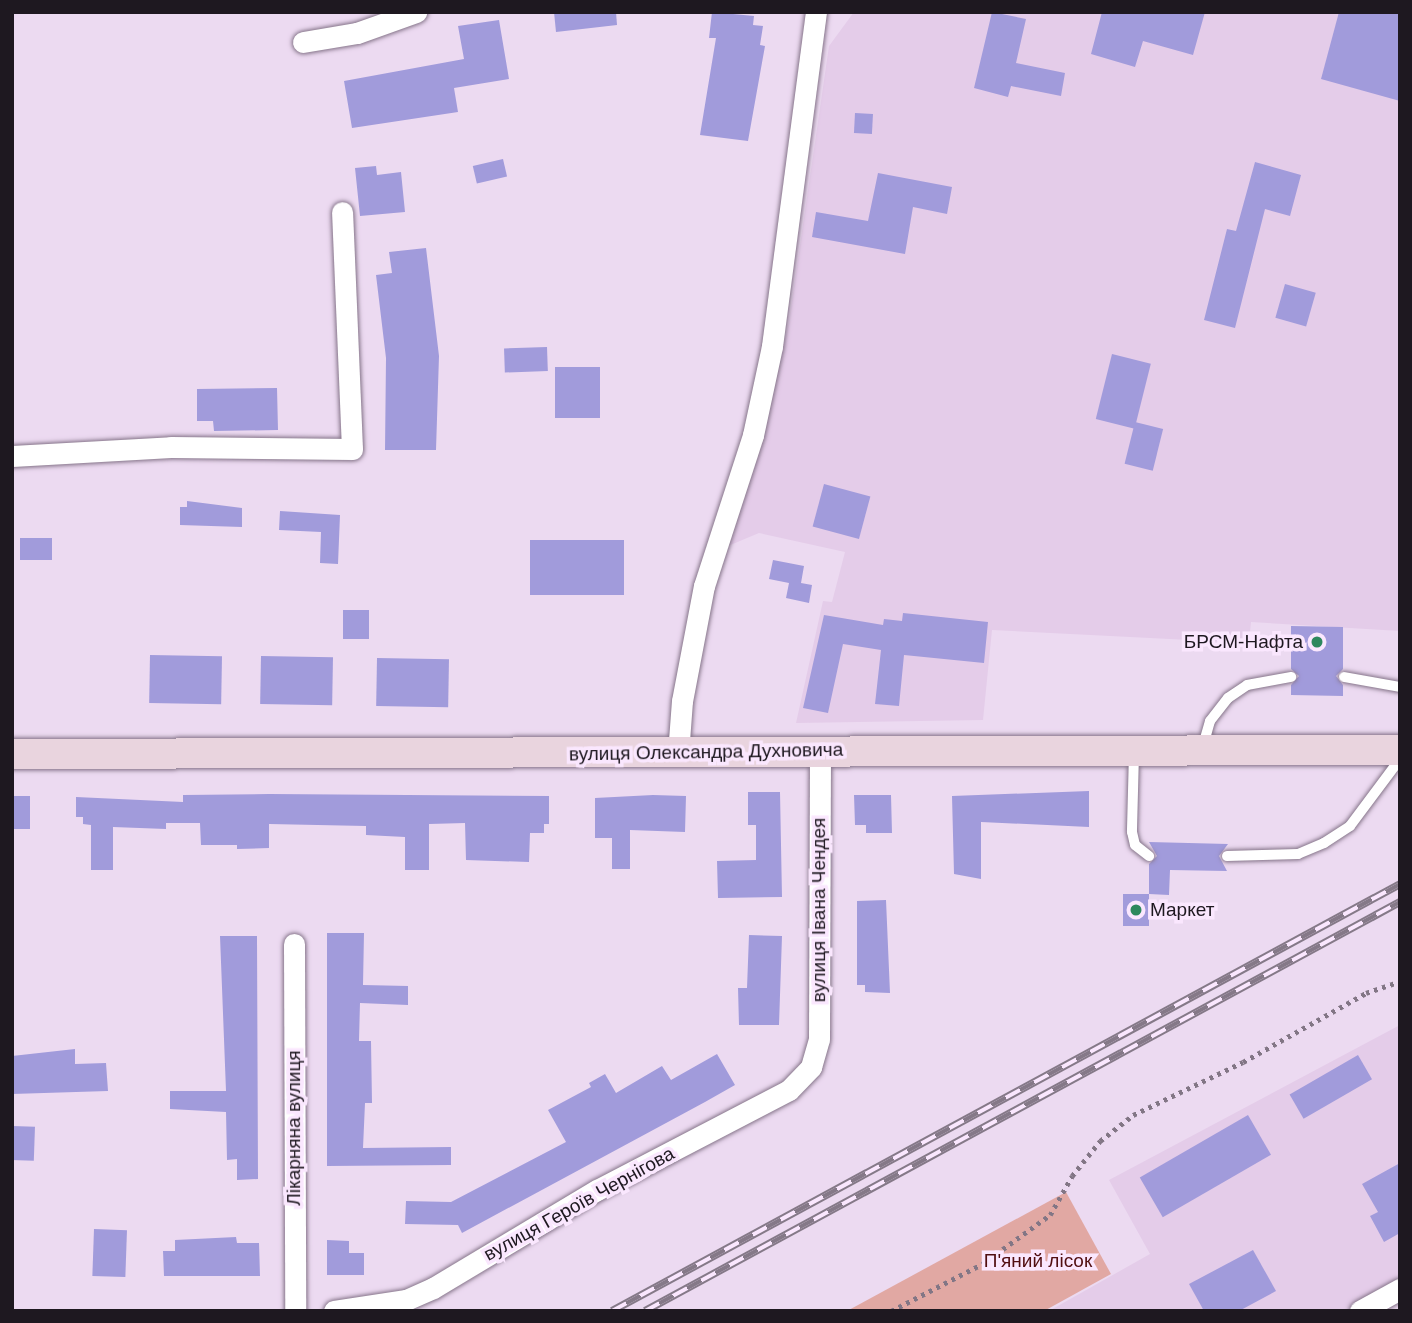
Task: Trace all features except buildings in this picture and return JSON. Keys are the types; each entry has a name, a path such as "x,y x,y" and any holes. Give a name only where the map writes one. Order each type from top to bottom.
{"main road":[{"name":"вулиця Олександра Духновича","path":"12,754 1400,750"}],"street":[{"path":"303,42 357,33 416,12"},
{"path":"678,754 682,701 704,586 753,435 772,346 816,12"},
{"path":"12,456 171,447 352,449 342,212"},
{"name":"вулиця Івана Чендея","path":"811,1067 819,1039 820,751"},
{"name":"Лікарняна вулиця","path":"294,944 295,1311"},
{"name":"вулиця Героїв Чернігова","path":"334,1311 406,1300 433,1288 597,1190 789,1090 811,1067"},
{"path":"1360,1311 1400,1289"}],"lane":[{"path":"1201,751 1210,721 1228,698 1247,685 1291,677"},
{"path":"1344,677 1400,687"},
{"path":"1134,751 1132,832 1135,845 1149,856"},
{"path":"1227,856 1298,854 1324,842 1350,826 1400,759"}],"path":[{"path":"891,1311 982,1264 1050,1214 1100,1141 1133,1115 1243,1062 1366,993 1400,981"}],"shaded area":[{"path":"854,12 1400,12 1400,631 1251,622 1249,643 992,630 983,720 796,723 823,601 832,602 845,552 759,533 728,546 763,441 789,321 829,46"},
{"path":"1400,1025 1400,1280 1345,1311 1049,1311 1150,1254 1109,1180"}],"green space":[{"name":"П'яний лісок","path":"1066,1192 1111,1274 1044,1311 847,1311"}],"railway":[{"path":"612,1311 1400,884"},
{"path":"645,1311 1400,902"}],"place":[{"name":"БРСМ-Нафта","path":"1317,642"},
{"name":"Маркет","path":"1136,910"}]}
